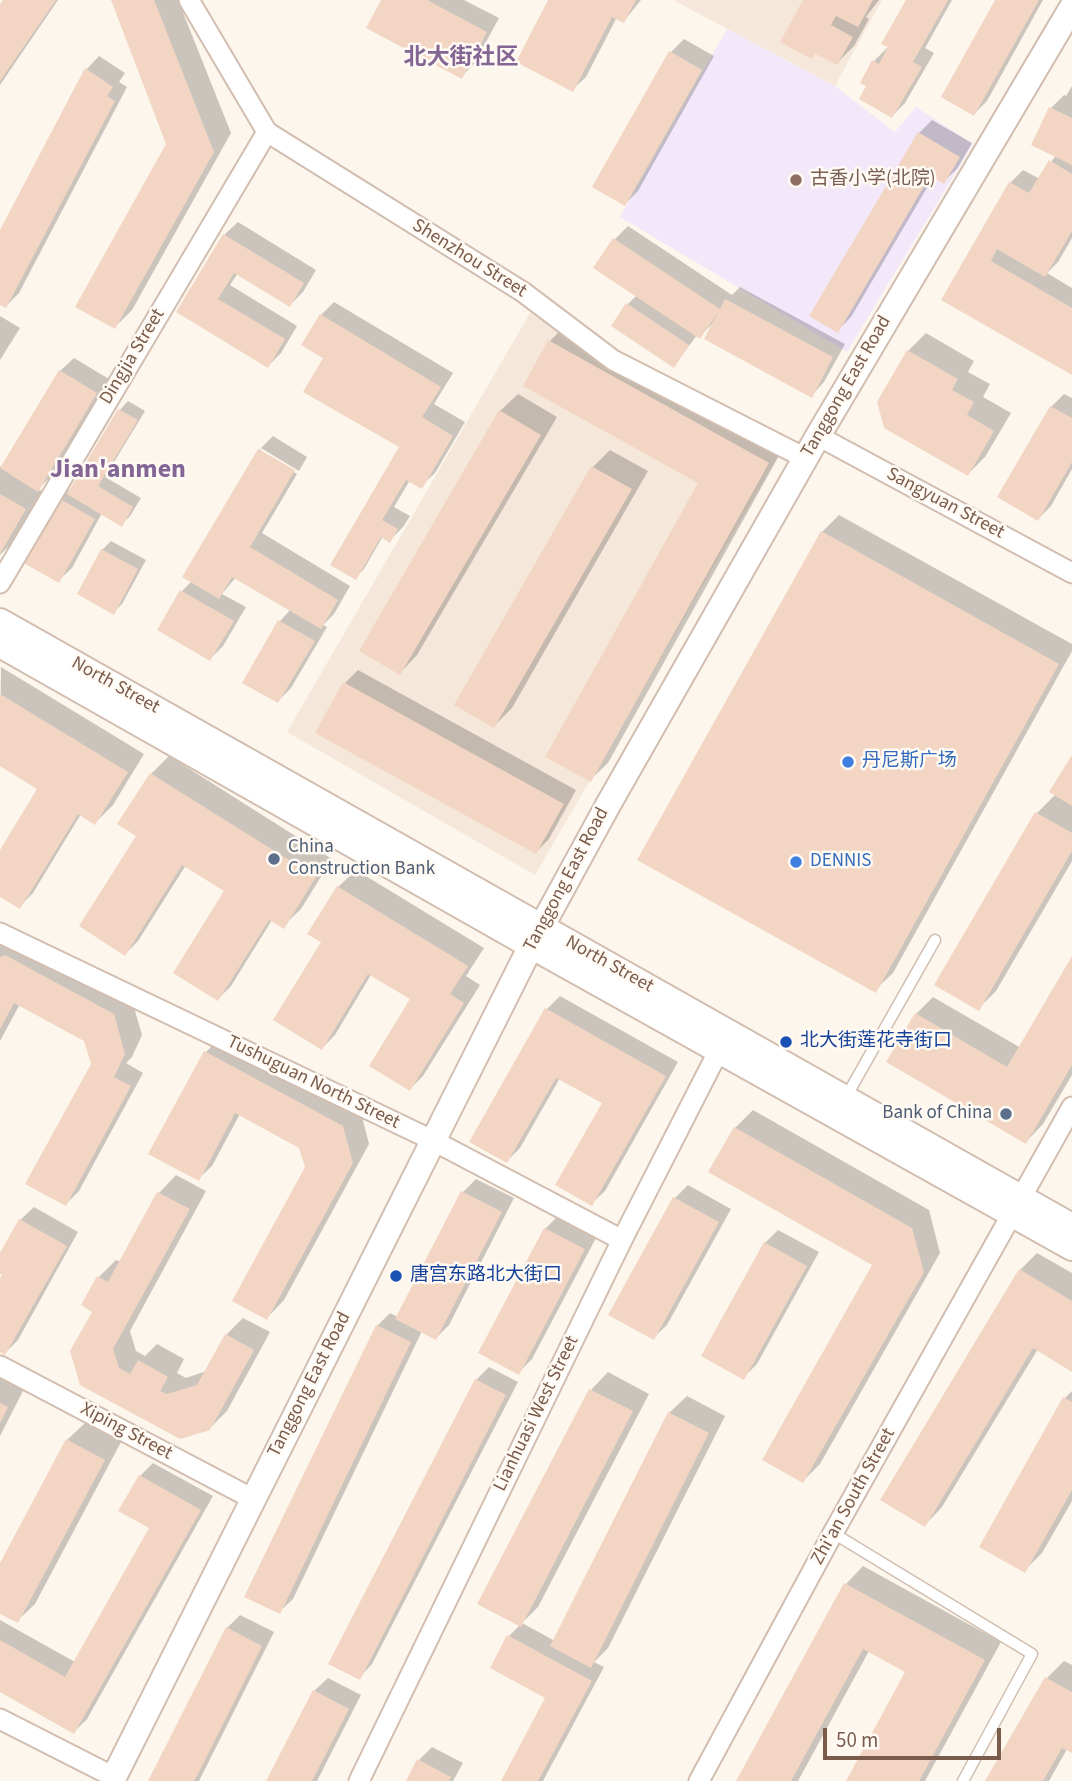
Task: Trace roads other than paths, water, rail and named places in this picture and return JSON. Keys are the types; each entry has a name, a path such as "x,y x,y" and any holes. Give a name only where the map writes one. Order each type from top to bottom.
{"street":[{"name":"Shenzhou Street","path":"189,0 267,132 523,292 613,360 805,458"},
{"name":"Tanggong East Road","path":"113,1779 432,1140 537,937 817,436 1072,7"},
{"name":"Dingjia Street","path":"0,583 267,132"},
{"name":"Sangyuan Street","path":"817,436 1072,573"},
{"name":"North Street","path":"0,621 537,937 719,1050 840,1107"},
{"name":"North Street","path":"0,645 537,937 840,1107 1016,1206 1072,1248"},
{"name":"Tushuguan North Street","path":"0,933 432,1140 622,1240"},
{"name":"Lianhuasi West Street","path":"359,1781 622,1240 719,1050"},
{"name":"Zhi'an South Street","path":"699,1781 833,1533 1072,1107"},
{"name":"North Street","path":"1016,1206 1072,1226"},
{"name":"Xiping Street","path":"0,1366 253,1499"},
{"path":"0,1720 113,1779"}],"lane":[{"path":"840,1107 935,940"},
{"path":"833,1533 1032,1654 963,1781"}],"place":[{"name":"古香小学(北院)","path":"796,180"},
{"name":"丹尼斯广场","path":"848,762"},
{"name":"China Construction Bank","path":"274,859"},
{"name":"DENNIS","path":"796,862"},
{"name":"北大街莲花寺街口","path":"786,1042"},
{"name":"Bank of China","path":"1006,1114"},
{"name":"唐宫东路北大街口","path":"396,1276"}],"district":[{"name":"北大街社区","path":"461,59"},
{"name":"Jian'anmen","path":"118,471"}]}
